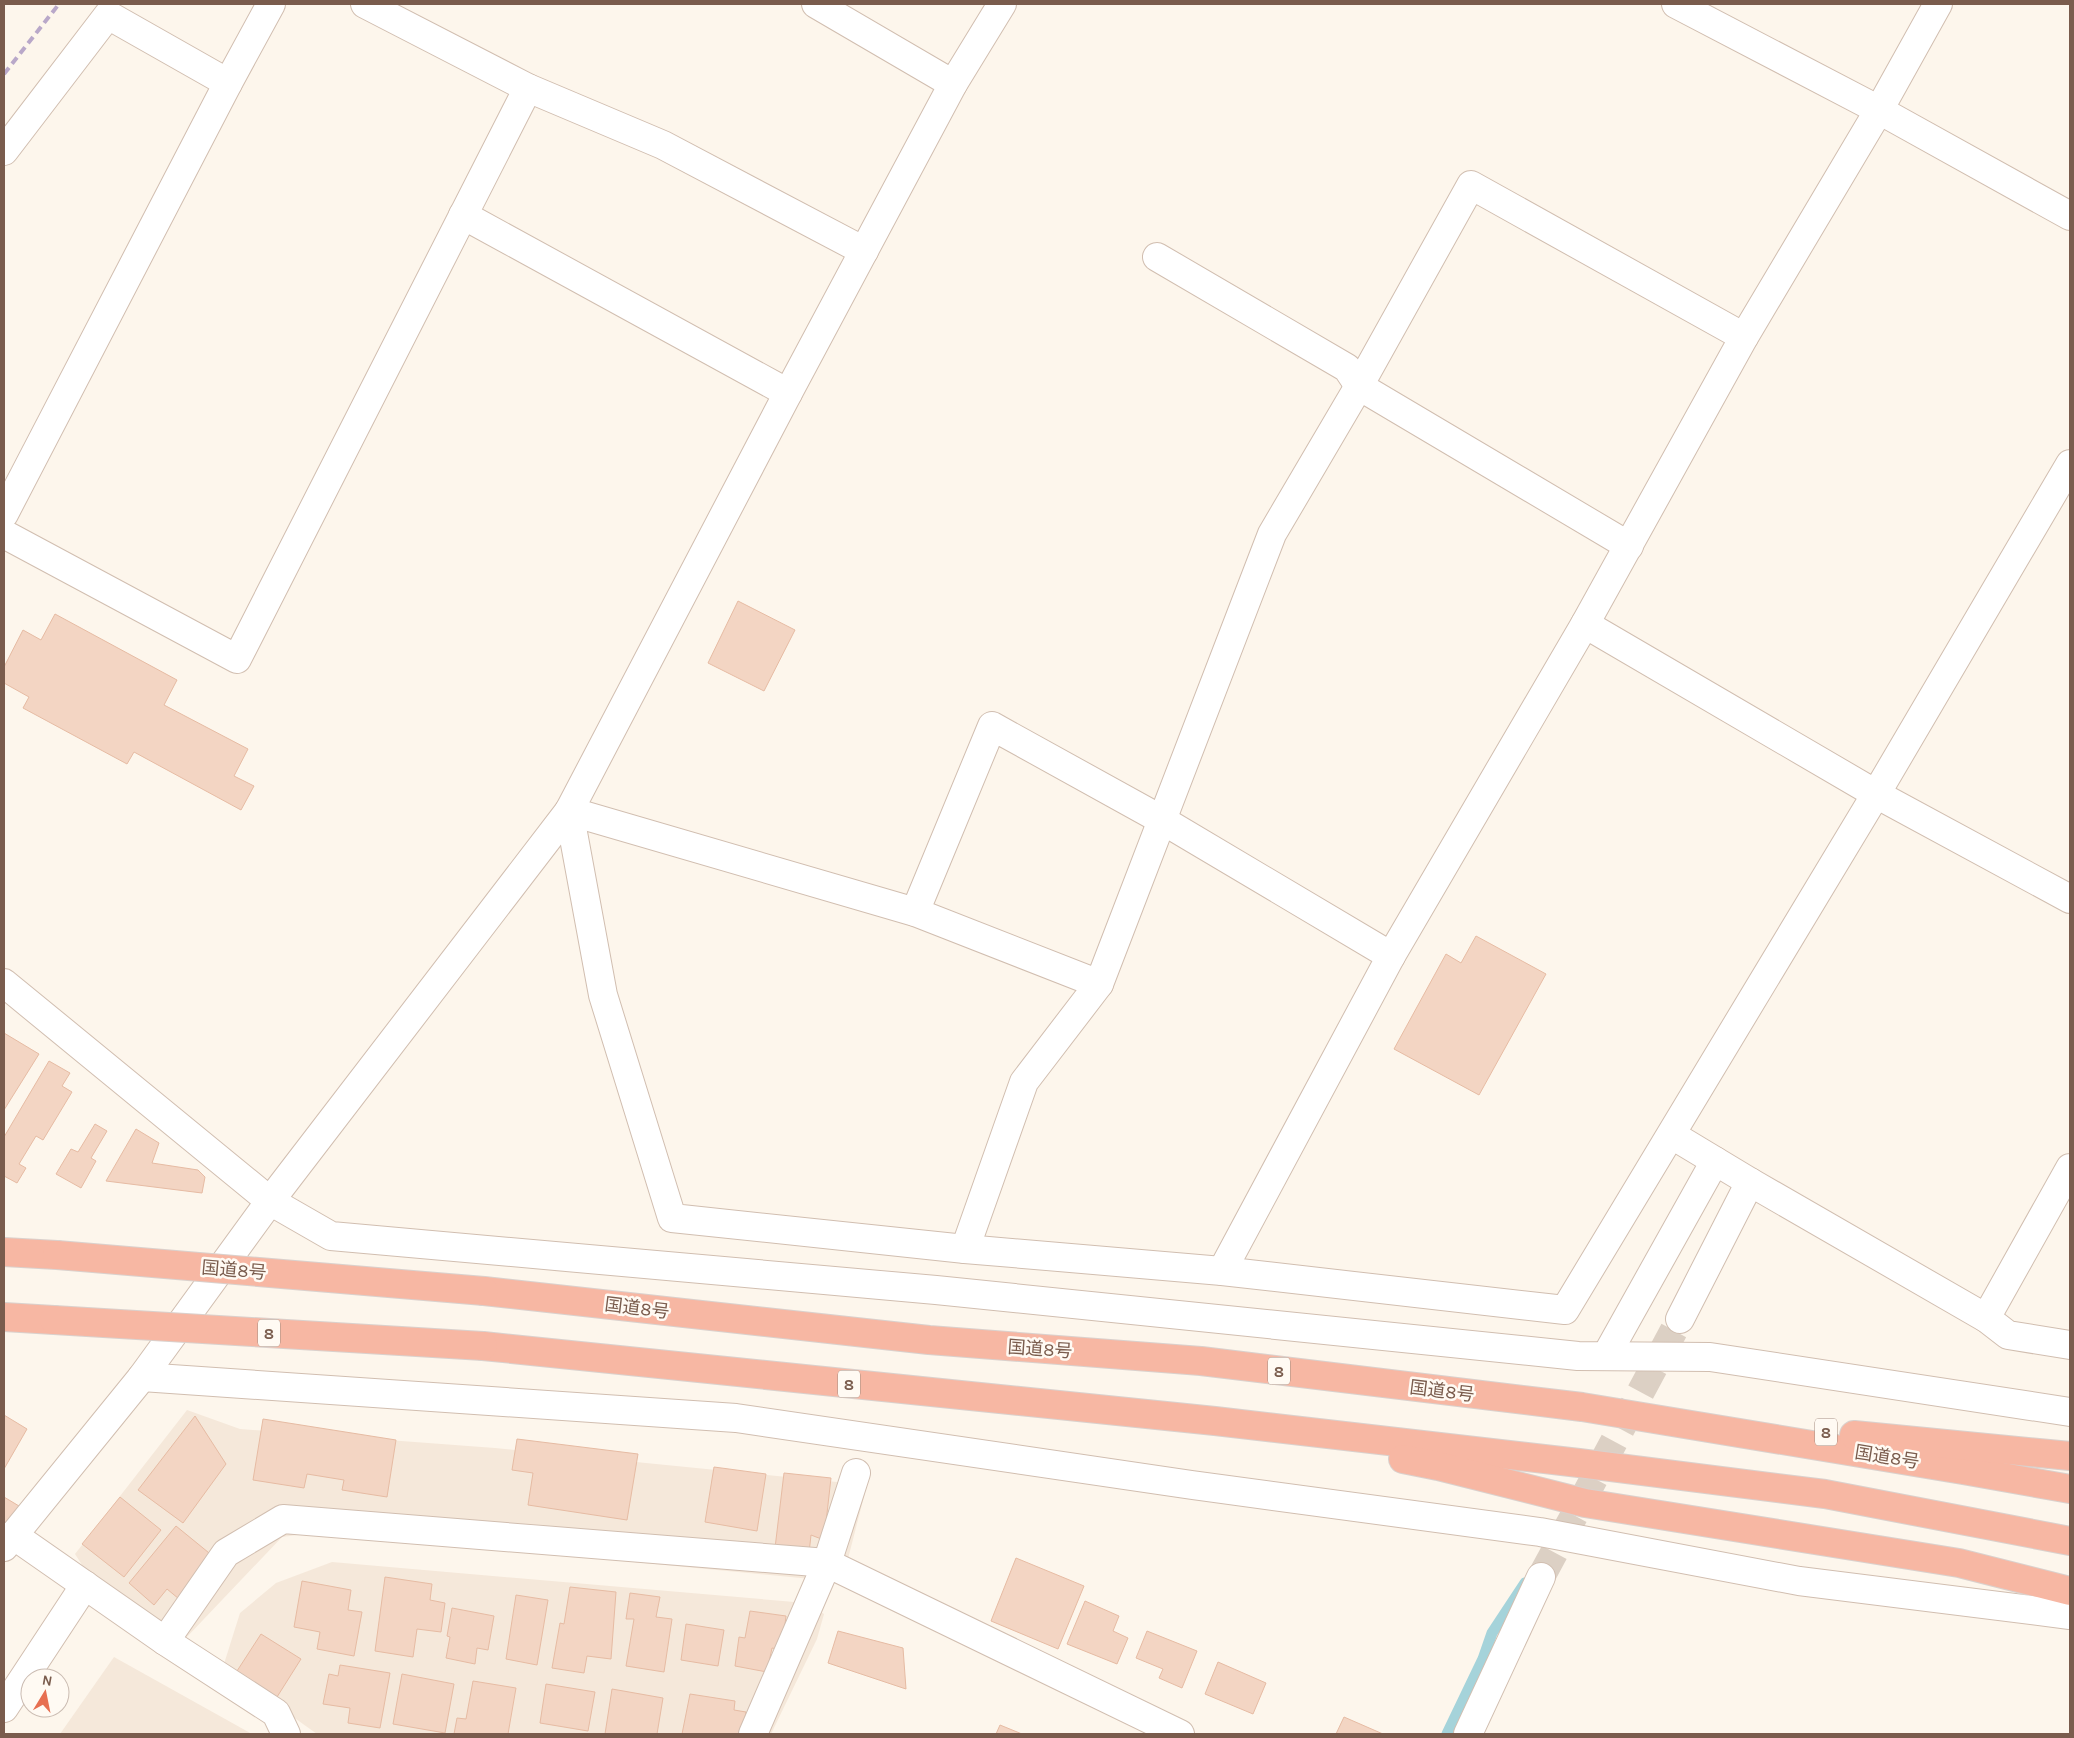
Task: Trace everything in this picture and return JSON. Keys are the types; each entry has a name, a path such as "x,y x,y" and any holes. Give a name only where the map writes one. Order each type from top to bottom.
{"highway":[{"name":"国道8号","path":"4,1252 484,1291 929,1340 1201,1361 1582,1407 2070,1489"},
{"name":"8","path":"4,1317 483,1346 1215,1421 1579,1463 1825,1494 2070,1541"},
{"name":"8","path":"1582,1407 2070,1456"},
{"name":"8","path":"1215,1421 1438,1466 1585,1503 1959,1563 2070,1591"}],"street":[{"path":"4,514 271,4"},
{"path":"364,4 528,88 662,145 864,251"},
{"path":"816,4 954,84"},
{"path":"274,1727 165,1641 85,1585 8,1541 142,1377 270,1201 569,811 864,251 954,84 1002,4"},
{"path":"1676,4 1879,110 2070,216"},
{"path":"1222,1271 1391,956 1585,624 1744,337 1879,110 1938,4"},
{"path":"4,151 108,14 228,83"},
{"path":"4,534 237,659 528,88"},
{"path":"965,1248 1024,1082 1099,984 1272,534 1359,386 1471,185 1744,337"},
{"path":"463,215 788,393"},
{"path":"1157,257 1347,368 1359,386 1629,546"},
{"path":"569,811 603,995 672,1218 965,1248 1222,1271 1565,1310 1876,794 2070,464"},
{"path":"1585,624 1876,794 2070,899"},
{"path":"915,912 992,726 1162,820 1391,956"},
{"path":"569,811 915,912 1099,984"},
{"path":"4,984 270,1201 331,1236 936,1290 1578,1356 1710,1357 2070,1412"},
{"path":"1672,1135 1986,1318 2008,1334 2070,1345"},
{"path":"1606,1356 1716,1161"},
{"path":"1986,1318 2070,1168"},
{"path":"1680,1319 1750,1182"},
{"path":"142,1377 736,1418 1202,1487 1540,1532 1799,1581 2070,1615"},
{"path":"753,1734 827,1563 856,1473"},
{"path":"165,1641 226,1553 283,1519 827,1563 1180,1734"},
{"path":"1468,1734 1542,1577"},
{"path":"4,1708 85,1585"}],"shaded area":[{"path":"187,1410 240,1429 495,1448 867,1485 842,1582 320,1532 282,1537 184,1640 84,1568 75,1554"},
{"path":"332,1562 806,1603 824,1614 817,1639 771,1734 317,1734 223,1667 240,1613 276,1583"},
{"path":"114,1657 252,1734 60,1734"}],"building":[{"path":"738,601 795,630 764,691 708,663"},
{"path":"55,614 177,680 164,705 248,749 234,776 254,786 241,810 134,752 127,764 23,708 29,697 4,683 4,667 23,630 41,640"},
{"path":"1476,936 1546,974 1479,1095 1394,1049 1446,954 1461,963"},
{"path":"4,1033 39,1054 4,1110"},
{"path":"49,1061 70,1073 62,1086 72,1092 43,1140 36,1136 19,1164 26,1168 17,1183 4,1176 4,1137"},
{"path":"95,1124 107,1131 91,1158 96,1161 81,1188 56,1174 71,1149 78,1152"},
{"path":"136,1129 159,1143 152,1163 198,1170 205,1177 202,1193 106,1181"},
{"path":"4,1415 27,1429 4,1469"},
{"path":"195,1416 226,1464 183,1523 138,1490"},
{"path":"263,1419 396,1440 387,1497 342,1490 344,1480 307,1474 304,1488 253,1480"},
{"path":"517,1439 638,1454 627,1520 528,1505 533,1473 512,1470"},
{"path":"714,1467 766,1474 757,1531 705,1522"},
{"path":"784,1473 831,1478 824,1540 811,1535 809,1553 775,1548"},
{"path":"4,1497 34,1515 4,1555"},
{"path":"120,1497 161,1530 124,1577 82,1544"},
{"path":"176,1526 214,1557 179,1599 167,1589 154,1605 129,1583"},
{"path":"1016,1558 1084,1586 1058,1649 991,1621"},
{"path":"385,1577 432,1584 430,1600 445,1603 441,1632 417,1629 413,1657 375,1651"},
{"path":"302,1581 351,1590 348,1610 362,1612 354,1656 317,1649 320,1632 294,1627"},
{"path":"570,1587 616,1592 611,1659 587,1656 584,1673 552,1668 560,1623 564,1624"},
{"path":"630,1593 660,1597 656,1617 672,1619 664,1672 626,1666 634,1619 626,1619"},
{"path":"516,1595 548,1600 537,1665 506,1659"},
{"path":"1085,1601 1119,1616 1113,1631 1128,1638 1117,1664 1067,1644"},
{"path":"452,1608 494,1616 488,1650 477,1648 475,1664 446,1658 450,1637 447,1636"},
{"path":"750,1611 786,1616 782,1650 772,1648 767,1672 735,1666 739,1637 745,1638"},
{"path":"686,1624 724,1630 718,1666 681,1660"},
{"path":"838,1631 903,1648 906,1689 828,1663"},
{"path":"1147,1631 1197,1651 1182,1688 1159,1678 1163,1669 1136,1658"},
{"path":"261,1634 301,1659 277,1697 237,1671"},
{"path":"1218,1662 1266,1683 1253,1714 1205,1694"},
{"path":"340,1665 390,1673 380,1728 348,1723 350,1708 323,1704 329,1674 338,1676"},
{"path":"402,1674 454,1684 445,1733 393,1724"},
{"path":"473,1681 516,1688 508,1734 454,1734 457,1718 466,1719"},
{"path":"546,1684 595,1692 588,1731 540,1723"},
{"path":"612,1689 663,1698 657,1734 605,1734"},
{"path":"690,1694 735,1701 734,1710 746,1712 742,1734 682,1734"},
{"path":"1344,1717 1383,1734 1336,1734"},
{"path":"1000,1725 1022,1734 996,1734"}],"waterway":[{"path":"1447,1734 1483,1659 1492,1633 1525,1583"}],"tunnel":[{"path":"1541,1577 1680,1319"}],"railway":[{"path":"4,74 59,4"}]}
